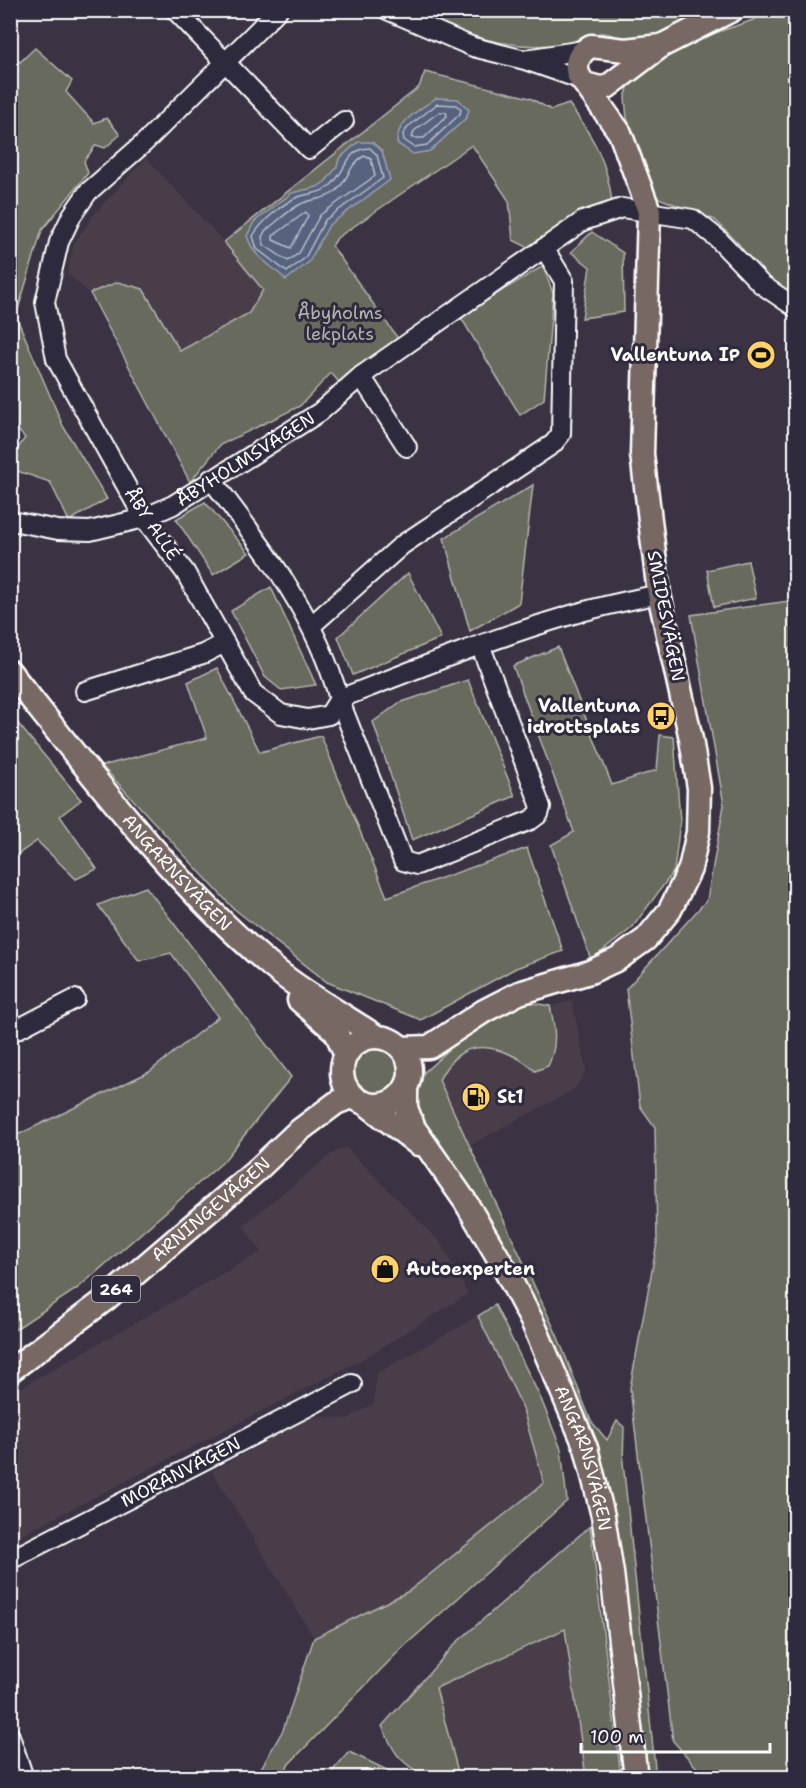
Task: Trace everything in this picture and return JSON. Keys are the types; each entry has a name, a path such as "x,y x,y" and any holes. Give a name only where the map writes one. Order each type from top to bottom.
{"main road":[{"path":"583,81 600,88 619,78 661,46 732,10"},
{"path":"620,133 576,69 578,59 584,50 591,46 625,50 661,46"},
{"path":"610,47 620,58 620,133"},
{"name":"SMIDESVÄGEN","path":"401,1048 429,1047 484,1011 519,993 590,972 646,939 670,910 690,869 699,832 699,788 691,739 659,594 642,454 649,211 620,133"},
{"name":"ANGARNSVÄGEN","path":"10,672 79,759 202,902 272,967 376,1036"},
{"name":"ANGARNSVÄGEN","path":"10,689 165,873 228,938 336,1032 344,1060"},
{"name":"SMIDESVÄGEN","path":"407,1083 432,1059 449,1035"},
{"path":"376,1036 388,1039 401,1048 410,1068 407,1083 389,1102 359,1099 345,1084 344,1060 359,1041 376,1036"},
{"name":"ARNINGEVÄGEN","path":"296,1132 328,1090 344,1060"},
{"name":"ANGARNSVÄGEN","path":"407,1083 406,1108 414,1128 471,1210 533,1323 586,1448 603,1516 612,1573 636,1778"},
{"name":"ANGARNSVÄGEN","path":"359,1099 409,1136 441,1167"},
{"name":"ARNINGEVÄGEN","path":"10,1371 106,1299 256,1171 296,1132 336,1103 359,1099"}],"street":[{"path":"176,10 224,63 309,149 344,122"},
{"name":"ÅBY ALLÉ","path":"278,10 144,143 88,192 72,215 59,242 45,302 56,359 144,518 185,572 253,693 280,714 308,719 328,716 339,699"},
{"path":"387,10 473,47 525,60 583,81"},
{"path":"525,60 584,50"},
{"name":"ÅBYHOLMSVÄGEN","path":"12,520 58,530 90,531 144,518 172,505 320,412 361,376 583,221 622,208 693,219 717,238 788,309"},
{"path":"312,626 402,545 553,444 561,434 564,281 544,248"},
{"path":"361,376 407,447"},
{"path":"211,479 280,572 312,626 403,861 417,865 531,820 539,814 541,807 481,647"},
{"path":"339,699 565,616 659,594"},
{"path":"85,691 203,654 225,643"},
{"path":"10,1033 75,999"},
{"name":"MORÄNVÄGEN","path":"10,1560 352,1384"},
{"path":"10,1736 22,1772 20,1778"}],"shaded area":[{"path":"146,158 224,242 263,290 249,313 180,351 143,289 118,282 90,293 67,274 74,243 96,212"},
{"path":"572,1001 586,1071 575,1089 468,1146 439,1080 447,1066 461,1052 482,1048 505,1052 525,1061 535,1071 548,1066 555,1052 555,1027 550,1006"},
{"path":"346,1147 440,1242 468,1294 361,1360 11,1540 11,1393 261,1252 243,1225 330,1155"},
{"path":"478,1316 522,1406 544,1483 409,1591 314,1638 212,1471 312,1416 348,1419 374,1403 376,1374"},
{"path":"565,1628 586,1777 453,1777 458,1772 436,1688"}],"green space":[{"path":"683,10 684,23 650,38 628,40 602,33 567,43 543,46 487,40 451,28 417,11"},
{"path":"768,11 795,11 796,263 788,266 795,277 795,300 755,268 738,243 715,220 656,197 627,118 625,98 630,81 639,68 689,42 753,20"},
{"path":"35,48 72,81 66,92 94,123 107,118 120,135 105,148 96,145 84,161 88,173 42,230 16,316 63,426 107,499 69,521 50,482 11,469 11,458 25,438 10,421 11,58 20,62"},
{"name":"Åbyholms lekplats","path":"425,72 530,98 551,110 569,104 598,150 607,175 612,203 583,211 529,248 513,240 509,201 472,145 337,238 332,246 404,347 346,390 331,373 300,406 220,445 190,482 90,293 118,282 143,289 180,351 249,313 263,290 224,242 419,87"},
{"path":"592,232 623,253 624,312 582,318 590,267 571,252"},
{"path":"543,266 553,293 544,399 520,415 460,316"},
{"path":"533,485 519,603 470,631 444,538"},
{"path":"205,502 249,553 213,575 176,519"},
{"path":"748,561 756,598 714,607 707,570"},
{"path":"408,573 441,638 353,675 338,637"},
{"path":"271,587 316,685 281,690 265,677 231,611"},
{"path":"789,601 796,605 795,1777 705,1777 673,1741 630,1388 657,1243 655,1127 640,1106 626,989 707,900 724,805 691,615"},
{"path":"558,647 612,785 657,770 660,735 674,737 680,822 674,871 632,928 591,960 551,845 574,832 513,666"},
{"path":"217,668 260,752 321,736 387,897 527,848 563,951 516,968 421,1020 327,982 233,908 102,766 207,738 188,682"},
{"path":"468,680 515,796 412,840 373,722 399,703"},
{"path":"11,715 81,800 60,816 97,869 76,879 37,841 11,859"},
{"path":"146,887 291,1077 223,1162 78,1288 11,1332 11,1138 149,1072 218,1017 171,953 139,961 98,905"},
{"path":"527,1002 550,1006 555,1036 548,1066 535,1071 520,1059 500,1050 469,1049 456,1056 439,1080 557,1335 591,1421 607,1440 617,1421 624,1427 623,1462 656,1777 643,1777 612,1533 550,1337 487,1214 457,1170 417,1120 414,1092 419,1077 453,1046"},
{"path":"377,1046 395,1053 402,1071 395,1089 377,1096 359,1089 352,1071 359,1053"},
{"path":"495,1305 541,1399 561,1449 567,1501 400,1650 288,1765 282,1777 256,1777 283,1730 314,1638 409,1591 544,1483 522,1406 478,1316"},
{"path":"590,1526 621,1777 586,1777 565,1629 436,1688 458,1772 451,1776 436,1778 420,1773 406,1764 395,1751 382,1726 456,1643"},
{"path":"349,1752 387,1770 380,1777 327,1777"}],"water":[{"path":"436,98 458,99 469,110 466,118 430,151 413,154 397,143 400,128 410,117"},
{"path":"358,142 372,142 382,151 390,180 329,225 309,262 286,280 258,256 250,244 247,236 254,222 292,193 317,187 326,181 337,167 339,159"}],"place":[{"name":"Vallentuna IP","path":"761,355"},
{"name":"Vallentuna idrottsplats","path":"661,716"},
{"name":"St1","path":"476,1097"},
{"name":"Autoexperten","path":"385,1269"}]}
